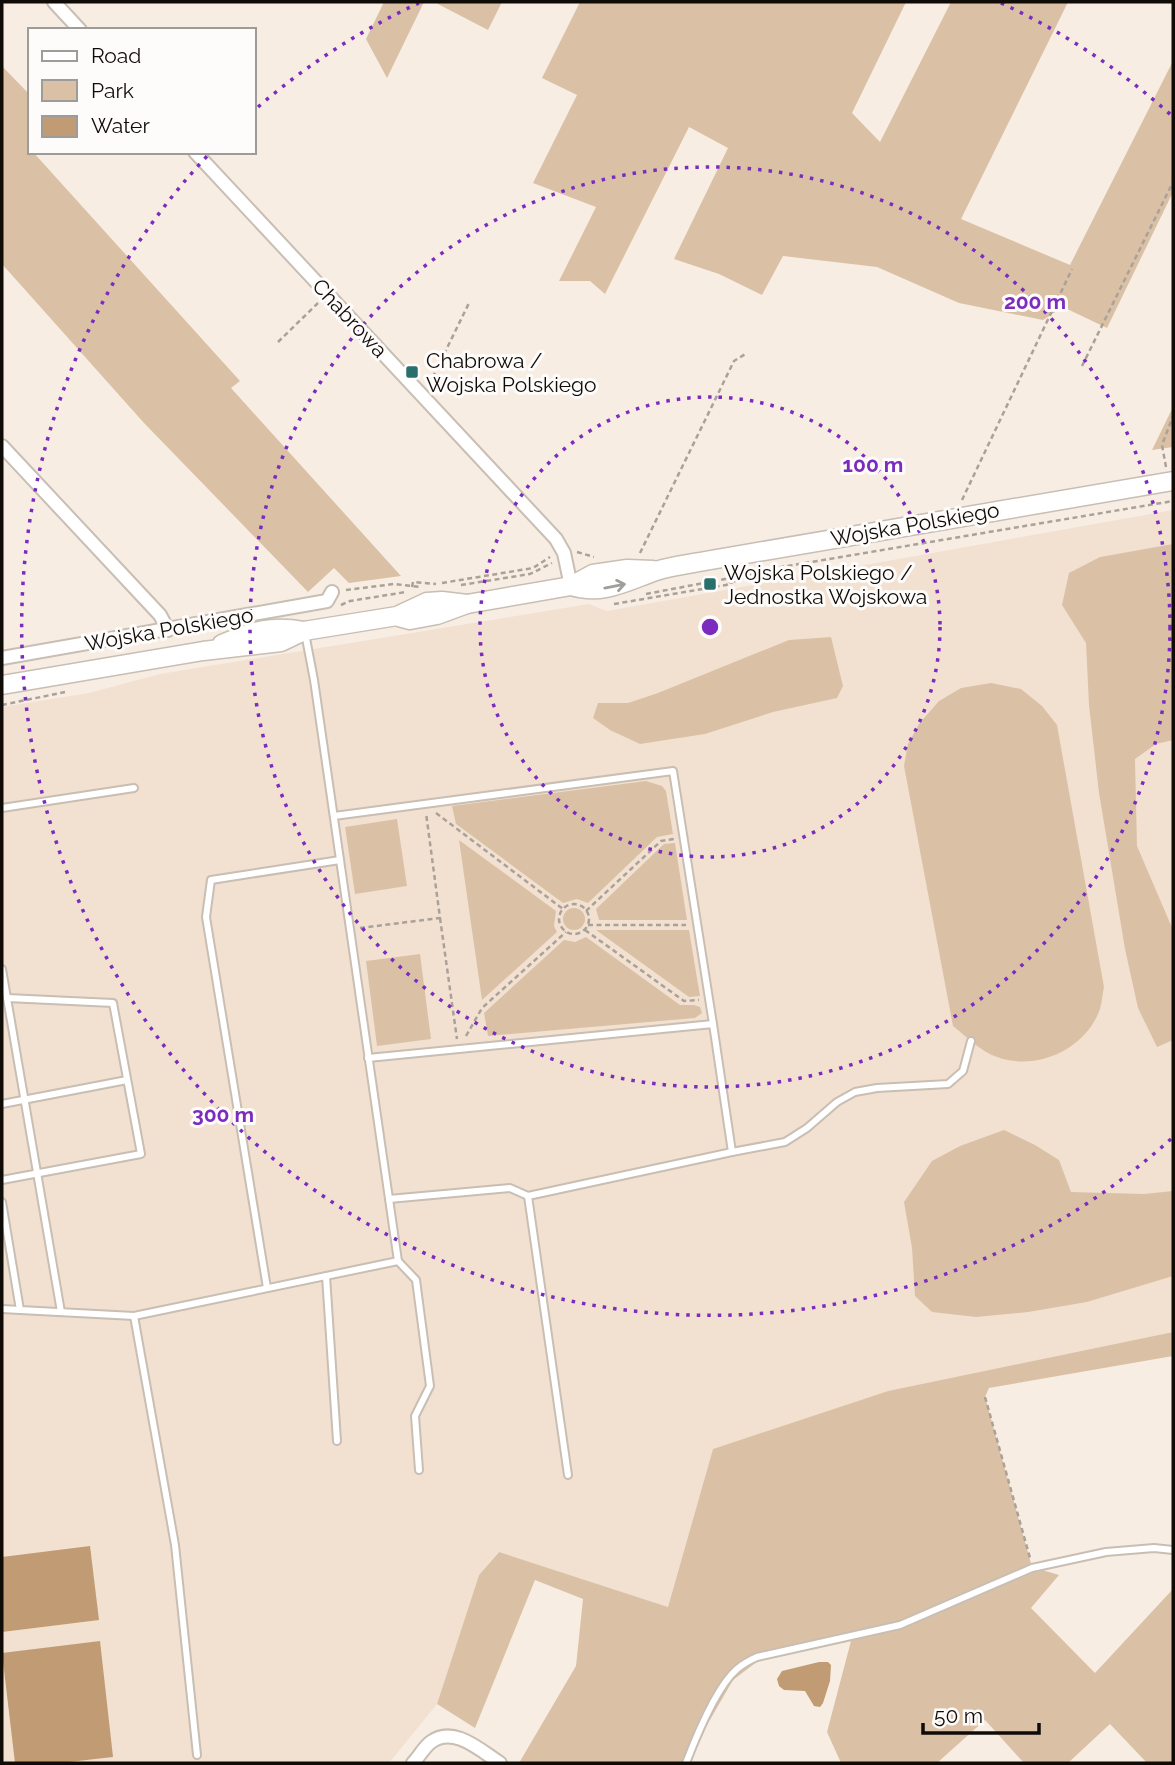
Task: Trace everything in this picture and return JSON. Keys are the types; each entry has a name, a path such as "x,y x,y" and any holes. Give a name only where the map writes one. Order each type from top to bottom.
{"main road":[{"name":"Wojska Polskiego","path":"2,685 203,651 281,642 304,631 397,616 410,620 437,615 467,604 571,586 588,590 619,586 657,571 960,517 1170,475"}],"street":[{"path":"54,2 78,28"},
{"name":"Chabrowa","path":"197,154 556,539 564,553 571,586"},
{"path":"2,446 160,615 168,630"},
{"name":"Wojska Polskiego","path":"2,658 327,601 332,592"},
{"path":"414,1763 431,1741 451,1736 468,1742 500,1763"}],"lane":[{"path":"304,631 334,817 398,1262 416,1280 430,1386 415,1416 419,1469"},
{"path":"334,817 673,771 732,1152"},
{"path":"2,808 134,788"},
{"path":"267,1288 206,917 211,880 340,860"},
{"path":"2,970 61,1312"},
{"path":"2,1180 141,1154 113,1003 7,998"},
{"path":"368,1058 713,1024"},
{"path":"389,1199 510,1188 528,1196 785,1142 807,1128 837,1102 855,1092 948,1084 963,1071 971,1041"},
{"path":"2,1104 127,1080"},
{"path":"528,1196 569,1475"},
{"path":"2,1202 20,1310"},
{"path":"2,1309 134,1316 398,1262"},
{"path":"326,1276 337,1441"},
{"path":"134,1316 175,1545 197,1755"},
{"path":"686,1763 701,1726 730,1677 738,1668 757,1657 900,1625 1032,1567 1106,1552 1154,1548 1173,1550"}],"path":[{"path":"1082,366 1173,182"},
{"path":"960,517 961,504 1072,269"},
{"path":"278,342 327,294"},
{"path":"424,396 469,303"},
{"path":"637,558 734,361 747,353"},
{"path":"1170,475 1162,445 1173,416"},
{"path":"612,598 725,579 731,583 758,571 1173,500"},
{"path":"425,804 563,909"},
{"path":"425,804 459,1049"},
{"path":"586,911 661,841 684,837"},
{"path":"572,905 582,907 589,920 585,930 576,934 566,932 559,921 563,909 572,905"},
{"path":"350,929 440,918"},
{"path":"588,925 697,923"},
{"path":"585,930 684,1001 709,999"},
{"path":"459,1049 482,1008 566,932"},
{"path":"985,1397 1032,1567"}],"shaded area":[{"path":"1173,510 1173,1332 888,1391 713,1449 668,1607 498,1552 479,1575 437,1704 389,1763 2,1763 2,707 89,693 160,674 589,604 607,611"}],"green space":[{"path":"384,2 424,2 387,78 366,39"},
{"path":"434,2 502,2 488,30"},
{"path":"580,2 906,2 852,113 880,142 951,2 1068,2 961,219 1070,265 1173,61 1173,192 1107,328 1063,307 1043,320 959,303 877,267 783,256 762,295 719,274 674,259 728,148 689,127 605,294 590,281 559,281 596,207 533,183 577,95 542,78"},
{"path":"2,66 28,93 28,154 35,154 240,381 231,388 401,576 349,583 334,568 308,592 144,423 2,264"},
{"path":"1173,407 1173,447 1152,450"},
{"path":"1173,544 1173,740 1156,744 1135,759 1137,846 1173,930 1173,1040 1157,1047 1138,1008 1125,949 1099,793 1089,705 1086,643 1062,605 1069,573 1100,557"},
{"path":"831,637 843,686 837,698 773,712 705,734 640,744 610,730 593,718 598,703 628,703 789,640"},
{"path":"991,683 1021,689 1042,706 1057,725 1104,987 1098,1014 1081,1038 1056,1055 1027,1061 997,1057 979,1047 953,1026 904,766 908,744 919,724 939,701 961,688"},
{"path":"646,781 662,786 666,791 673,834 657,837 588,903 577,899 563,903 456,824 452,806"},
{"path":"397,819 407,886 355,894 345,827"},
{"path":"459,840 556,911 554,926 557,932 482,1000"},
{"path":"675,843 687,920 599,920 596,909 664,844"},
{"path":"574,908 582,911 585,919 582,927 574,930 566,927 563,919 566,911"},
{"path":"596,930 689,930 700,996 689,997"},
{"path":"586,937 680,1005 700,1007 702,1013 695,1018 488,1036 484,1013 564,940 575,942"},
{"path":"420,954 431,1039 377,1046 366,961"},
{"path":"1004,1130 1059,1160 1071,1192 1144,1194 1173,1191 1173,1276 1087,1302 1028,1312 976,1317 932,1312 915,1296 912,1248 904,1202 932,1161 960,1146"},
{"path":"1173,1332 1173,1356 989,1388 985,1397 1032,1567 1059,1575 1031,1608 1095,1673 1173,1589 1173,1763 1147,1763 1110,1724 1068,1763 1024,1763 985,1720 937,1763 841,1763 827,1732 851,1641 758,1661 733,1680 707,1725 690,1763 519,1763 576,1666 583,1599 535,1580 475,1728 437,1704 479,1575 499,1552 668,1607 713,1449 888,1391"}],"water":[{"path":"90,1546 99,1620 2,1632 2,1557"},
{"path":"100,1641 113,1757 60,1763 15,1763 2,1653"},
{"path":"828,1662 831,1665 830,1681 820,1707 814,1706 805,1691 784,1690 779,1686 777,1679 782,1671"}],"place":[{"name":"Chabrowa / Wojska Polskiego","path":"412,372"},
{"name":"Wojska Polskiego / Jednostka Wojskowa","path":"710,584"}]}
